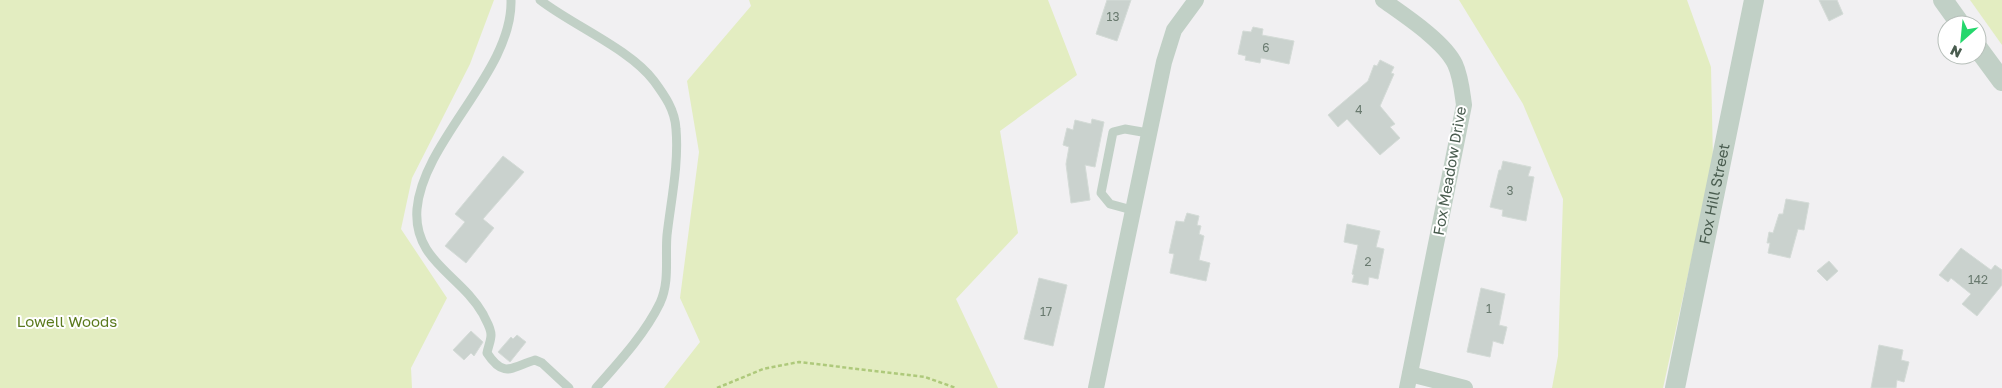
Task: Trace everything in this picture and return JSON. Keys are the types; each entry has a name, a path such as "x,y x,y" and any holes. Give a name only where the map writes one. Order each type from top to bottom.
{"street":[{"path":"1096,388 1164,62 1174,30 1196,0"},
{"name":"Fox Meadow Drive","path":"1383,0 1421,27 1454,62 1461,81 1464,105 1409,381 1465,388"},
{"name":"Fox Hill Street","path":"1675,388 1754,0"},
{"path":"1943,0 1954,15"},
{"path":"1987,61 2002,81"}],"lane":[{"path":"511,0 505,32 496,56 432,163 417,208 417,230 425,251 477,304 490,326 491,336 487,353 492,361 499,368 508,370 517,369 535,360 542,363 569,388"},
{"path":"540,0 597,36 653,79 671,106 676,128 674,182 667,237 667,282 660,302 629,349 596,388"},
{"path":"1132,210 1110,204 1100,193 1113,132 1125,129 1148,132"}],"path":[{"path":"718,388 763,369 799,362 925,377 956,388"}],"green space":[{"name":"Lowell Woods","path":"0,0 494,0 470,64 412,178 401,229 447,298 411,368 412,388 0,388"},
{"path":"749,0 1048,0 1077,75 1000,131 1018,233 956,299 998,388 664,388 700,342 680,298 699,152 687,81 751,6"},
{"path":"1459,0 1687,0 1711,67 1713,161 1663,388 1552,388 1558,356 1563,199 1523,104"},
{"path":"1970,0 2002,0 2002,45 1987,24 1987,15 1981,15"}],"building":[{"path":"1107,0 1131,0 1117,41 1096,34"},
{"path":"1819,0 1837,0 1843,14 1829,21"},
{"path":"1253,27 1263,29 1262,35 1294,41 1289,64 1261,58 1260,63 1245,60 1246,56 1238,54 1243,31 1251,32"},
{"path":"1380,60 1394,67 1391,73 1394,74 1380,106 1395,124 1390,127 1400,138 1380,155 1347,119 1338,127 1328,115 1368,81 1374,65 1377,66"},
{"path":"1092,119 1104,122 1095,167 1085,165 1090,200 1071,203 1066,164 1069,147 1063,145 1067,128 1073,130 1075,120 1091,124"},
{"path":"503,156 524,172 483,219 494,228 466,263 445,246 465,222 455,214"},
{"path":"1503,161 1531,167 1528,176 1534,177 1526,221 1502,216 1503,210 1490,207"},
{"path":"1786,199 1809,203 1804,230 1798,229 1790,258 1768,253 1770,243 1767,243 1769,232 1773,233 1779,214 1783,214"},
{"path":"1187,213 1199,216 1197,225 1201,226 1199,234 1204,236 1199,260 1210,263 1206,281 1170,273 1174,254 1169,253 1176,221 1184,222"},
{"path":"1347,224 1380,231 1376,247 1384,249 1378,279 1369,277 1368,285 1352,282 1358,245 1344,242"},
{"path":"1961,248 1991,270 1995,265 2002,270 2002,285 1977,316 1962,304 1971,294 1951,278 1948,282 1939,275"},
{"path":"1829,261 1838,271 1827,281 1817,271"},
{"path":"1039,278 1067,285 1053,346 1024,339"},
{"path":"1481,288 1505,294 1499,325 1507,327 1503,344 1493,341 1490,357 1467,352"},
{"path":"471,331 483,342 474,356 471,353 464,360 453,350"},
{"path":"517,335 526,342 510,362 498,352 511,337 513,339"},
{"path":"1879,345 1903,350 1901,360 1909,362 1904,382 1897,380 1896,388 1871,388"}]}
